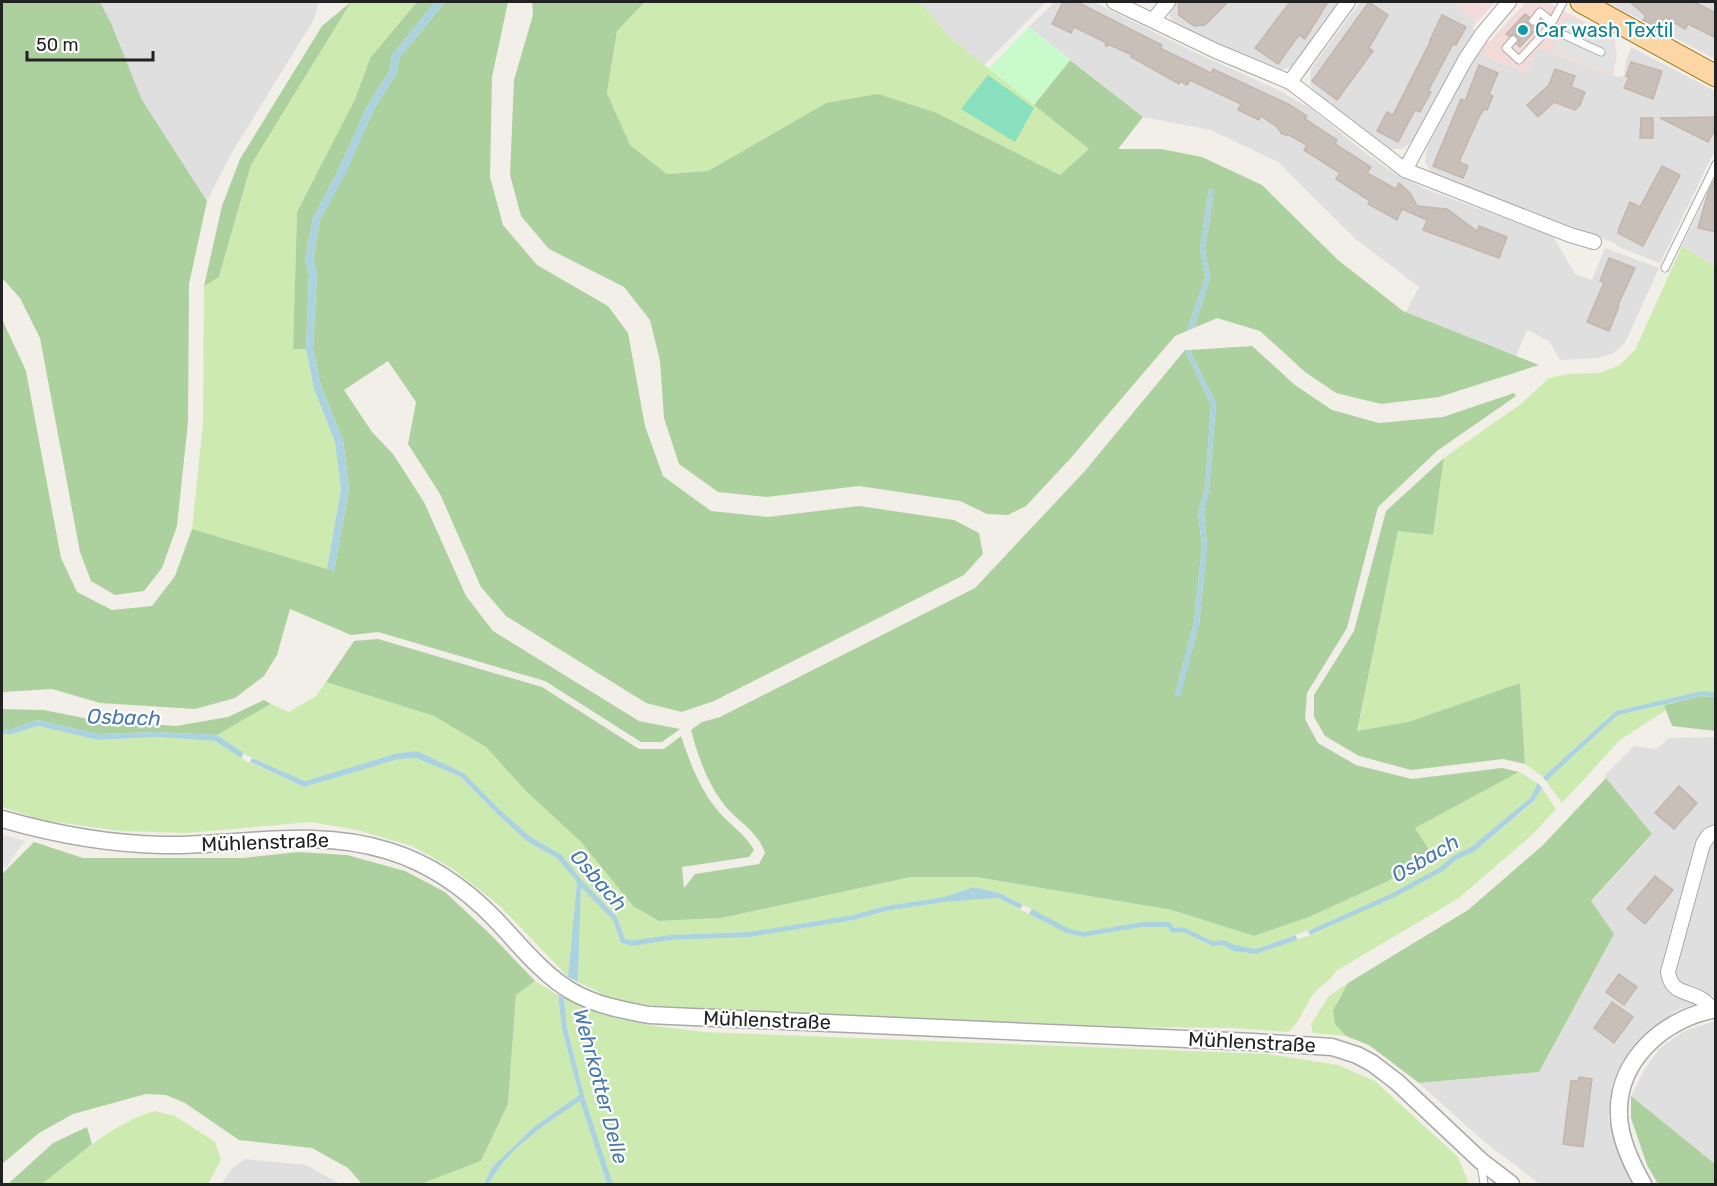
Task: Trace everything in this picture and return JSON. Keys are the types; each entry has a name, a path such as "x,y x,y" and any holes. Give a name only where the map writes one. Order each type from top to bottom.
{"main road":[{"path":"1581,2 1716,76"}],"street":[{"path":"1114,2 1216,51 1290,82 1405,170 1570,235 1594,242"},
{"path":"1153,20 1168,2"},
{"path":"1290,82 1348,2"},
{"path":"1405,170 1465,60 1483,33 1509,2"},
{"name":"Mühlenstraße","path":"2,819 31,827 97,839 142,844 308,838 345,840 387,850 419,862 448,878 482,906 534,961 564,987 603,1005 649,1015 1253,1041 1332,1047 1357,1055 1385,1072 1481,1161 1511,1185"},
{"path":"1715,1010 1703,1000 1674,987 1669,980 1668,972 1703,844 1709,836 1716,832"},
{"path":"1643,1185 1622,1136 1619,1105 1623,1084 1641,1052 1655,1037 1682,1019 1715,1010"}],"lane":[{"path":"1513,40 1506,48 1519,60 1550,25 1563,2"},
{"path":"1533,21 1540,12 1550,25 1601,52"},
{"path":"1665,268 1716,164"},
{"path":"1481,1161 1484,1185"}],"shaded area":[{"path":"100,2 319,2 313,21 231,154 207,201 142,100 111,23"},
{"path":"920,2 1046,2 984,65 952,39"},
{"path":"1055,2 1094,2 1190,50 1278,90 1310,108 1368,155 1399,176 1428,190 1553,236 1575,274 1592,280 1605,248 1659,268 1625,343 1612,354 1597,358 1560,360 1549,341 1527,330 1516,356 1406,312 1419,287 1357,240 1278,162 1211,130 1143,117 1029,27"},
{"path":"1172,2 1341,2 1298,61 1293,66 1281,70 1268,68 1174,24 1169,14"},
{"path":"1360,2 1455,2 1476,23 1472,28 1475,30 1414,140 1402,149 1386,149 1316,94 1310,84 1311,69"},
{"path":"1455,2 1496,2 1476,23"},
{"path":"1526,2 1547,2 1614,38 1617,55 1613,75 1537,48 1526,73 1477,53 1486,40 1489,42"},
{"path":"1605,2 1715,2 1715,59 1631,15"},
{"path":"1567,16 1612,38 1616,56 1611,73 1552,51"},
{"path":"1631,47 1715,91 1715,150 1660,263 1616,246 1617,244 1437,177 1430,171 1425,162 1427,148 1477,53 1526,73 1537,48 1618,77 1624,76"},
{"path":"1715,178 1715,266 1682,246"},
{"path":"1715,737 1715,826 1705,827 1663,974 1698,1003 1675,1011 1643,1037 1613,1082 1608,1117 1623,1163 1633,1184 1540,1184 1482,1140 1419,1083 1539,1072 1591,902 1652,835 1604,776 1634,746 1656,749 1669,738"},
{"path":"2,835 26,841 6,868 2,865"},
{"path":"1715,841 1715,997 1678,982 1673,971 1708,845"},
{"path":"1715,1021 1715,1164 1631,1096 1644,1070 1660,1048 1684,1031"},
{"path":"245,1159 306,1165 340,1184 221,1184 232,1168"}],"green space":[{"path":"2,2 100,2 111,23 142,100 207,201 189,284 188,422 177,526 162,568 144,591 115,595 91,581 80,552 40,338 20,298 2,278"},
{"path":"351,2 417,2 370,58 355,99 297,212 293,349 306,349 314,389 335,442 341,489 327,569 192,529 203,423 204,286 219,277 251,165"},
{"path":"351,2 251,165 219,277 204,286 222,206 240,159 322,26"},
{"path":"417,2 435,2 392,55 390,70 366,108 340,167 313,218 305,260 309,274 306,349 293,349 297,212 355,99 370,58"},
{"path":"445,2 508,2 492,77 490,177 503,225 537,265 608,306 628,333 645,426 663,476 711,511 768,517 859,506 954,520 979,533 983,554 964,575 714,701 682,712 646,703 506,616 481,587 440,494 408,444 416,402 388,361 344,390 372,432 393,454 424,502 466,596 493,631 639,721 680,729 662,742 641,742 545,681 378,632 351,635 290,609 277,655 264,676 235,698 195,709 100,703 52,689 2,692 2,319 26,371 61,558 77,592 112,610 152,606 175,576 192,529 334,571 349,489 343,440 321,386 313,349 317,273 313,259 320,220 347,170 373,111 397,72 399,58"},
{"path":"532,2 645,2 617,31 607,93 630,145 667,174 708,171 826,103 878,94 937,113 1060,175 1089,149 1034,105 1070,60 1143,117 1118,149 1161,149 1202,157 1262,185 1338,260 1403,311 1539,365 1439,397 1381,404 1336,393 1305,372 1260,331 1217,318 1194,328 1210,278 1205,249 1214,190 1209,189 1200,249 1205,278 1187,331 1175,336 1069,460 1026,506 1008,515 987,514 960,501 859,486 767,497 718,492 679,464 664,418 660,361 650,320 624,287 549,249 521,216 510,175 514,80 533,15"},
{"path":"645,2 920,2 952,39 1090,149 1060,175 937,113 826,103 708,171 667,174 630,145 607,93 617,31"},
{"path":"1029,27 1070,60 1034,105 989,69"},
{"path":"988,75 1034,108 1015,142 961,109"},
{"path":"1682,246 1715,266 1715,692 1701,691 1616,711 1543,777 1525,764 1520,683 1408,722 1357,731 1398,531 1433,535 1444,458 1522,403 1549,378 1568,374 1599,373 1620,365 1635,350"},
{"path":"1252,346 1295,385 1332,410 1379,423 1443,417 1514,393 1516,396 1437,451 1378,507 1347,628 1307,693 1305,719 1318,743 1356,765 1412,779 1502,768 1519,772 1415,828 1433,856 1386,882 1309,917 1254,936 1172,910 976,877 911,877 721,918 659,921 633,906 580,841 526,791 486,747 434,716 326,682 354,641 378,639 542,687 639,749 664,749 681,736 706,795 754,850 749,857 682,867 684,888 695,874 759,864 765,853 762,846 758,839 726,807 714,789 700,760 691,730 702,722 720,717 975,588 1084,472 1185,350 1211,405 1205,489 1198,512 1202,546 1194,622 1175,695 1180,696 1199,624 1207,546 1204,512 1209,490 1216,404 1190,350"},
{"path":"1444,458 1433,535 1398,531 1357,731 1408,722 1520,683 1525,764 1503,759 1411,770 1359,756 1325,736 1314,717 1314,695 1354,631 1386,511"},
{"path":"326,682 434,716 486,747 527,791 580,841 633,906 659,921 721,918 911,877 976,877 1172,910 1254,936 1309,917 1386,882 1433,857 1415,828 1519,772 1538,783 1530,798 1471,847 1454,855 1440,867 1392,893 1312,929 1256,949 1235,945 1224,940 1212,941 1184,927 1174,928 1142,922 1083,932 1068,928 1000,893 974,887 944,897 749,932 670,935 633,940 625,939 617,917 562,855 531,837 501,811 464,773 417,751 398,753 305,781 248,756 217,735 271,704 289,712 316,696"},
{"path":"1702,696 1715,697 1715,731 1672,726 1664,705"},
{"path":"264,700 271,704 217,735 157,732 99,734 37,720 12,729 2,729 2,709 44,710 94,720 176,726 228,717"},
{"path":"1664,705 1666,710 1620,740 1562,803 1546,781 1618,715"},
{"path":"38,726 98,740 157,737 215,741 246,761 304,787 399,759 416,758 461,777 528,842 557,858 577,882 568,977 500,906 453,869 412,846 357,830 311,822 187,833 119,831 42,820 2,807 2,734 12,734"},
{"path":"1606,778 1652,834 1591,901 1614,934 1539,1072 1419,1083 1369,1045 1346,1036 1335,1024 1333,1010 1348,983 1468,910 1543,845"},
{"path":"1542,788 1556,809 1533,834 1459,898 1336,971 1316,991 1288,1032 1233,1028 1130,1027 668,1008 613,999 578,982 581,886 613,920 621,943 633,946 671,940 750,937 854,920 886,911 944,902 998,898 1066,933 1083,937 1143,927 1167,927 1172,933 1183,932 1211,946 1223,945 1233,951 1256,954 1316,933 1443,871 1456,860 1474,852 1534,802"},
{"path":"34,842 83,858 243,858 299,852 347,855 405,871 445,892 535,981 516,995 508,1104 481,1161 421,1184 362,1184 348,1168 312,1148 239,1140 185,1103 166,1095 146,1094 73,1114 39,1133 2,1164 2,874"},
{"path":"535,981 558,995 562,1029 579,1095 535,1126 492,1167 484,1184 421,1184 481,1161 508,1104 516,995"},
{"path":"1348,983 1334,1010 1336,1021 1346,1036 1313,1033 1311,1024 1328,997"},
{"path":"564,998 603,1015 655,1026 704,1032 1268,1054 1338,1065 1375,1081 1458,1157 1469,1184 613,1184 585,1099 567,1028"},
{"path":"1631,1096 1715,1164 1715,1184 1658,1184 1647,1165 1631,1118"},
{"path":"581,1100 607,1184 489,1184 506,1159 529,1137"},
{"path":"155,1111 175,1116 215,1142 221,1160 208,1184 42,1184 110,1132 139,1116"},
{"path":"87,1127 92,1144 42,1184 8,1184 53,1143"}],"water":[{"path":"435,2 445,2 399,58 397,72 373,111 347,171 320,220 313,259 317,273 313,349 321,386 343,440 349,489 334,571 327,569 341,489 335,442 314,389 306,349 309,274 305,260 313,218 340,167 366,108 390,70 392,55"},
{"path":"1209,189 1214,190 1205,249 1210,278 1194,328 1187,331 1205,278 1200,249"},
{"path":"1185,350 1190,350 1216,404 1209,490 1204,512 1207,546 1199,624 1180,697 1175,695 1194,622 1202,546 1198,512 1205,489 1211,405"},
{"path":"1701,691 1715,692 1715,697 1702,696 1618,715 1546,781 1543,777 1616,711"},
{"path":"37,720 99,734 157,732 217,735 244,753 241,758 215,741 157,737 98,740 38,726 12,734 2,734 2,729 12,729"},
{"path":"417,751 464,773 501,811 531,837 562,855 617,917 625,939 749,932 944,897 974,887 1000,893 1023,905 1020,909 998,898 944,902 750,937 671,940 633,946 621,943 613,920 581,887 578,982 568,977 577,882 557,858 528,842 461,777 416,758 399,759 304,787 250,762 252,758 305,781 398,753"},
{"path":"1538,783 1542,788 1534,801 1474,852 1456,860 1443,871 1395,897 1310,935 1308,931 1392,893 1471,847 1530,798"},
{"path":"1032,909 1068,928 1083,932 1142,922 1170,922 1174,928 1184,927 1212,941 1224,940 1235,945 1256,949 1296,935 1297,940 1256,954 1233,951 1223,945 1212,946 1183,932 1172,933 1167,927 1143,927 1083,937 1066,933 1029,914"},
{"path":"558,995 564,998 567,1028 585,1099 613,1184 607,1184 580,1101 529,1137 506,1159 489,1184 484,1184 492,1167 535,1126 579,1095 562,1029"}],"building":[{"path":"1063,2 1077,2 1162,45 1160,48 1211,73 1213,69 1288,104 1307,116 1305,119 1337,140 1335,144 1371,167 1367,173 1396,189 1399,183 1410,193 1417,206 1447,209 1477,231 1479,226 1507,237 1499,258 1423,230 1427,220 1402,209 1397,220 1368,204 1370,201 1336,179 1340,173 1304,150 1307,145 1282,134 1277,127 1261,116 1259,120 1238,110 1241,104 1190,80 1187,85 1180,81 1179,84 1131,57 1132,55 1110,45 1106,46 1105,42 1074,27 1071,33 1052,24"},
{"path":"1178,2 1228,2 1205,25 1194,26 1179,15"},
{"path":"1290,2 1328,2 1305,39 1299,35 1278,64 1255,48"},
{"path":"1369,2 1388,15 1369,48 1373,51 1337,100 1312,81"},
{"path":"1630,2 1694,2 1716,13 1716,38 1688,24 1685,29 1665,17 1659,28 1643,20 1646,16"},
{"name":"Car wash Textil","path":"1525,14 1529,17 1527,21 1529,25 1539,26 1520,47 1517,44 1519,40 1517,36 1506,34"},
{"path":"1442,15 1466,27 1456,45 1453,44 1428,91 1431,92 1420,112 1415,110 1398,142 1377,131 1387,112 1393,115"},
{"path":"1631,62 1662,71 1653,99 1624,88 1629,77 1626,76"},
{"path":"1479,65 1498,73 1489,94 1493,96 1487,110 1484,109 1479,117 1459,162 1468,166 1463,178 1433,166 1461,99 1465,101"},
{"path":"1555,69 1575,76 1571,87 1585,92 1580,105 1575,110 1554,102 1538,117 1527,105 1549,85"},
{"path":"1716,117 1716,128 1708,142 1660,118"},
{"path":"1641,118 1653,118 1653,138 1640,138"},
{"path":"1662,166 1680,175 1643,246 1618,233 1619,228 1630,202 1640,207"},
{"path":"1716,181 1716,232 1698,228 1708,193"},
{"path":"1609,258 1635,268 1609,331 1587,322 1604,282 1600,281"},
{"path":"1679,786 1697,803 1674,829 1655,813"},
{"path":"1655,876 1673,890 1645,924 1627,909"},
{"path":"1619,974 1637,987 1624,1005 1606,992"},
{"path":"1612,1002 1633,1017 1614,1043 1594,1028"},
{"path":"1579,1077 1592,1079 1583,1147 1563,1144 1571,1081 1578,1081"}],"place":[{"name":"Car wash Textil","path":"1523,30"}],"water label":[{"name":"Osbach","path":"124,717"},
{"name":"Osbach","path":"1425,858"},
{"name":"Osbach","path":"599,880"},
{"name":"Wehrkotter Delle","path":"601,1086"}]}
